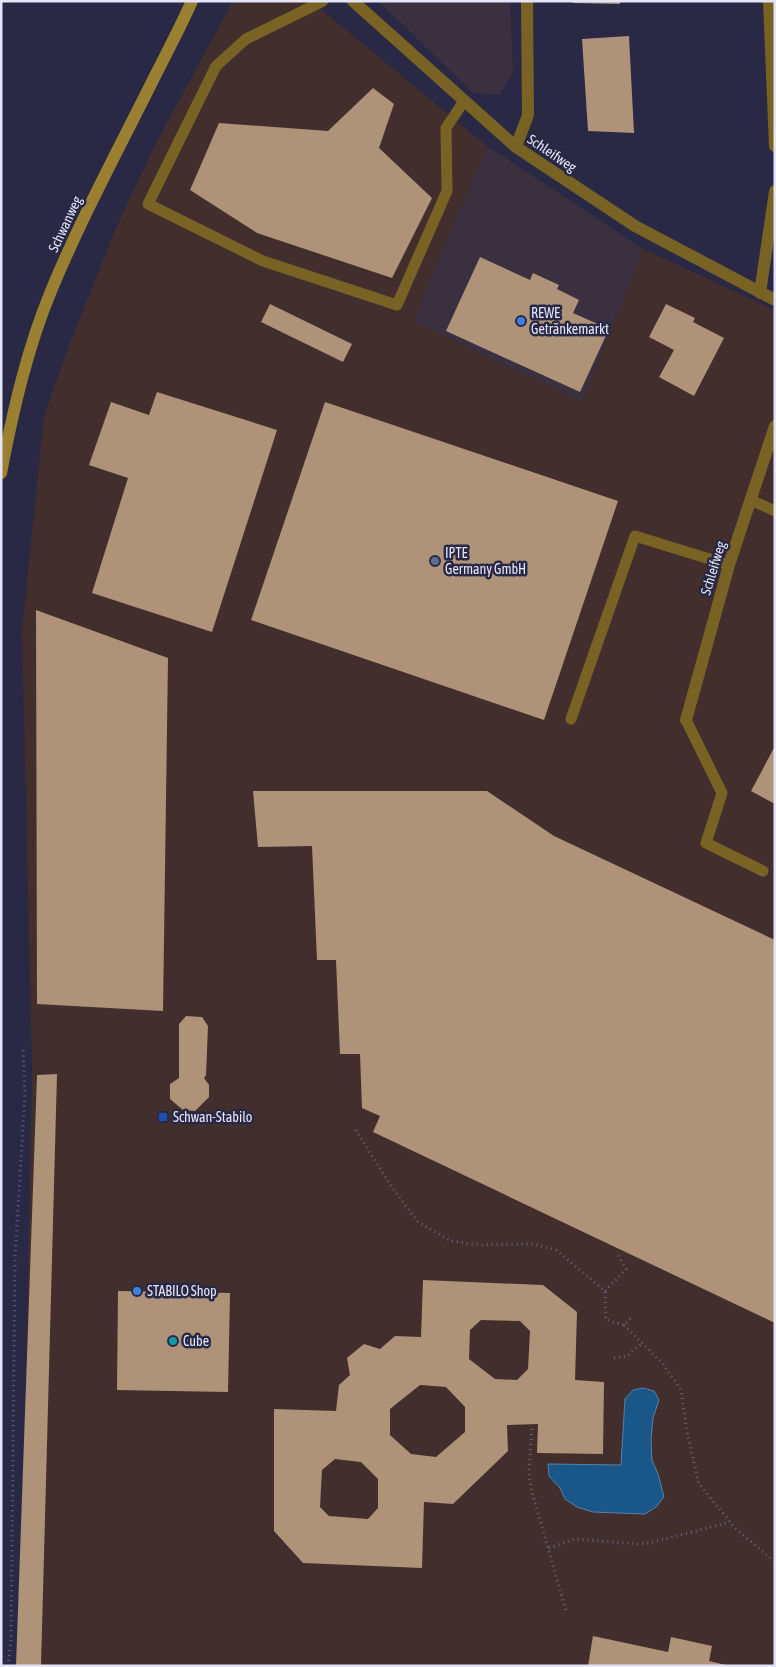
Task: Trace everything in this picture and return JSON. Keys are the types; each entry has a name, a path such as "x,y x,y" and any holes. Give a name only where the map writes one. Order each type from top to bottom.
{"main road":[{"name":"Schwanweg","path":"1,473 13,414 28,356 50,293 82,220 192,1"}],"street":[{"name":"Schleifweg","path":"353,1 516,147 635,226 775,300"},
{"path":"516,147 528,116 527,1"},
{"path":"769,2 775,146"},
{"path":"760,293 775,191"},
{"name":"Schleifweg","path":"686,720 729,565 775,426"}],"lane":[{"path":"323,1 246,39 216,66 148,204 263,262 397,305 447,191 446,128 464,101"},
{"path":"751,500 775,511"},
{"path":"571,719 635,536 729,565"},
{"path":"686,720 722,793 706,843 763,871"}],"path":[{"path":"8,1666 11,1641 15,1258 25,1093 23,1048"},
{"path":"356,1130 391,1186 418,1222 451,1241 479,1245 534,1244 556,1250 604,1291 606,1320 624,1325 644,1343 663,1364 682,1390 687,1432 699,1484 730,1522 775,1562"},
{"path":"604,1291 626,1269 617,1254"},
{"path":"624,1325 633,1316"},
{"path":"614,1358 628,1356 634,1349 644,1343"},
{"path":"532,1429 528,1472 539,1519 566,1611"},
{"path":"549,1548 575,1539 637,1544 650,1543 730,1522"}],"shaded area":[{"path":"233,1 311,1 487,146 413,321 582,402 643,249 775,310 775,1666 21,1666 32,1070 22,630 44,416 70,343 115,230 155,145"},
{"path":"378,1 510,1 513,73 499,95 473,93"},
{"path":"487,146 643,249 582,402 413,321"}],"water":[{"path":"643,1388 654,1391 659,1400 653,1418 652,1460 664,1497 656,1507 645,1514 593,1512 577,1507 565,1499 560,1488 549,1476 548,1464 621,1465 625,1399 633,1390"}],"building":[{"path":"573,1 620,1 620,4 573,3"},
{"path":"629,36 634,133 588,131 582,39"},
{"path":"373,88 394,104 379,148 432,198 392,278 257,233 190,190 219,123 328,131"},
{"name":"REWE Getränkemarkt","path":"480,257 530,280 533,273 559,285 557,289 579,300 573,313 609,329 580,392 446,331"},
{"path":"270,304 352,344 343,362 261,322"},
{"path":"666,304 695,318 693,322 724,338 694,396 659,377 674,350 649,337"},
{"path":"157,392 277,430 212,632 92,593 128,478 89,465 111,402 149,415"},
{"name":"IPTE Germany GmbH","path":"325,402 618,501 544,720 251,620"},
{"path":"36,610 168,658 163,1011 37,1004"},
{"path":"775,746 775,804 751,791"},
{"path":"253,791 487,791 554,836 775,940 775,1323 373,1132 380,1116 362,1108 360,1054 340,1054 336,960 317,960 312,846 258,847"},
{"path":"186,1016 202,1017 208,1026 206,1075 204,1078 209,1085 209,1097 195,1111 183,1110 170,1099 170,1084 179,1078 179,1024"},
{"path":"57,1074 41,1666 16,1666 37,1075"},
{"path":"423,1280 543,1285 577,1312 575,1380 604,1382 603,1454 537,1453 538,1424 507,1425 508,1451 453,1504 424,1502 422,1568 303,1563 274,1531 274,1409 336,1411 339,1385 350,1375 347,1358 364,1344 380,1349 395,1336 421,1337","holes":["481,1320 520,1321 530,1331 528,1369 517,1380 495,1379 469,1359 470,1330","420,1385 446,1387 465,1407 465,1432 436,1457 411,1454 390,1435 390,1409","335,1459 361,1462 378,1479 378,1508 368,1519 329,1516 320,1507 322,1470"]},
{"name":"Cube","path":"118,1291 230,1293 228,1392 117,1390"},
{"path":"593,1636 668,1652 671,1637 712,1646 709,1661 730,1666 588,1666"}],"place":[{"name":"REWE Getränkemarkt","path":"521,321"},
{"name":"IPTE Germany GmbH","path":"435,561"},
{"name":"Schwan-Stabilo","path":"163,1117"},
{"name":"STABILO Shop","path":"137,1291"},
{"name":"Cube","path":"173,1341"}]}
